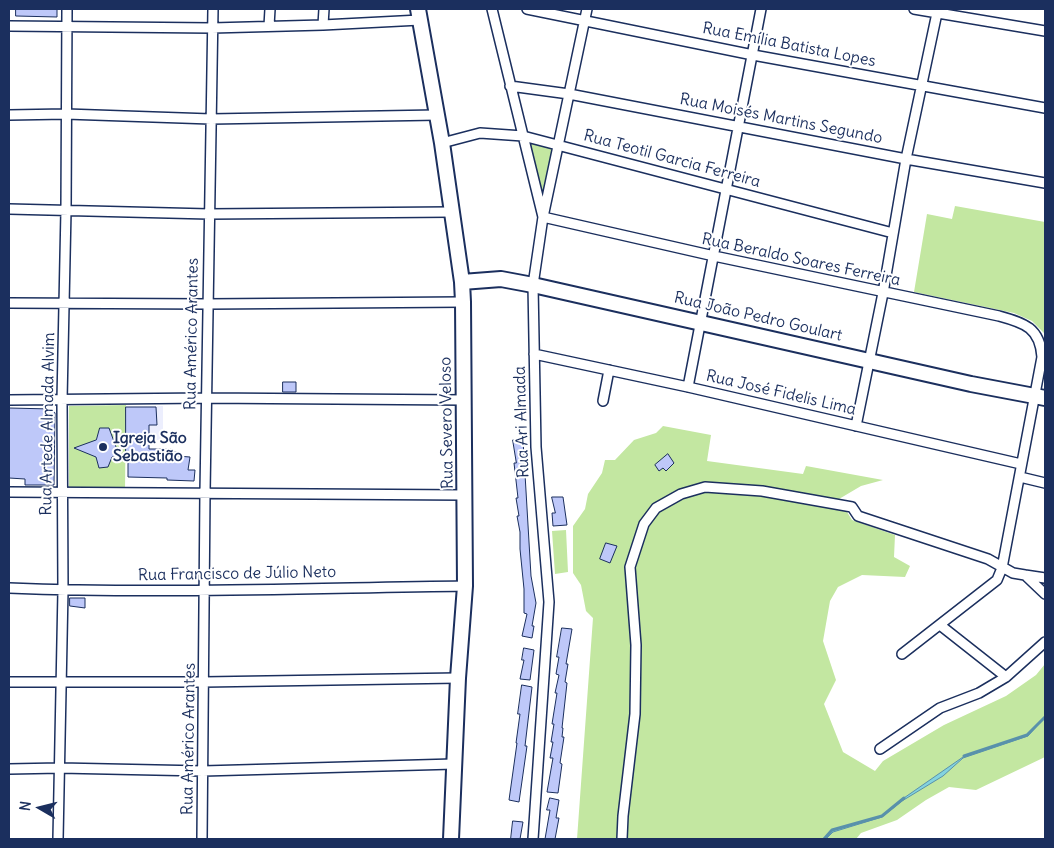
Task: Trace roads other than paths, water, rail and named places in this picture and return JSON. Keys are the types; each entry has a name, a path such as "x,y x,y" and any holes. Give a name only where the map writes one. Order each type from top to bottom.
{"street":[{"name":"Rua Artede Almada Alvim","path":"58,839 63,590 62,400 65,304 67,9"},
{"name":"Rua Américo Arantes","path":"202,839 206,590 206,398 213,9"},
{"path":"270,9 270,26"},
{"path":"323,25 324,9"},
{"path":"492,9 543,217"},
{"name":"Rua Emília Batista Lopes","path":"527,9 753,55 1045,108"},
{"name":"Rua Ari Almada","path":"533,839 549,602 536,447 533,284 543,217 587,9"},
{"path":"688,387 761,9"},
{"path":"914,9 1045,31"},
{"path":"856,426 883,293 906,159 937,13"},
{"path":"9,26 212,28 323,25 419,14"},
{"name":"Rua Severo Veloso","path":"419,14 442,143 462,282 463,302 465,586 458,678 451,839"},
{"name":"Rua Moisés Martins Segundo","path":"510,86 569,94 906,159 1045,182"},
{"path":"9,115 66,114 211,119 437,115"},
{"name":"Rua Teotil Garcia Ferreira","path":"442,143 480,133 522,136 559,144 893,233"},
{"path":"9,209 209,214 451,212"},
{"name":"Rua Beraldo Soares Ferreira","path":"543,217 1012,320 1030,328 1038,337 1042,346 1040,397"},
{"name":"Rua João Pedro Goulart","path":"462,282 501,279 533,284 971,384 1040,397"},
{"path":"9,303 463,302"},
{"name":"Rua José Fidelis Lima","path":"534,354 688,387 1021,464"},
{"path":"603,401 609,370"},
{"path":"902,654 997,580 1002,568 1020,478 1021,464 1040,397"},
{"path":"9,400 206,398 465,400"},
{"path":"1020,478 1045,483"},
{"path":"622,839 622,816 635,714 636,646 630,567 644,524 656,508 680,494 705,487 762,491 843,505 852,507 858,516 988,559 1013,573 1045,578"},
{"path":"9,492 465,495"},
{"path":"1025,575 1045,594"},
{"name":"Rua Francisco de Júlio Neto","path":"9,588 206,590 465,586"},
{"path":"940,624 1006,678"},
{"path":"880,749 940,708 979,693 1006,678 1045,642"},
{"path":"9,682 204,682 458,678"},
{"path":"9,769 60,768 203,771 454,764"}],"water":[{"path":"1045,717 1028,736 963,758 943,776 902,801 882,817 833,832 824,839 832,830 882,816 901,800 963,757 1027,735"}],"waterway":[{"path":"964,756 1027,735 1045,717"},
{"path":"824,839 832,830 882,816 904,798"}],"place":[{"name":"Igreja São Sebastião","path":"103,447"}]}
